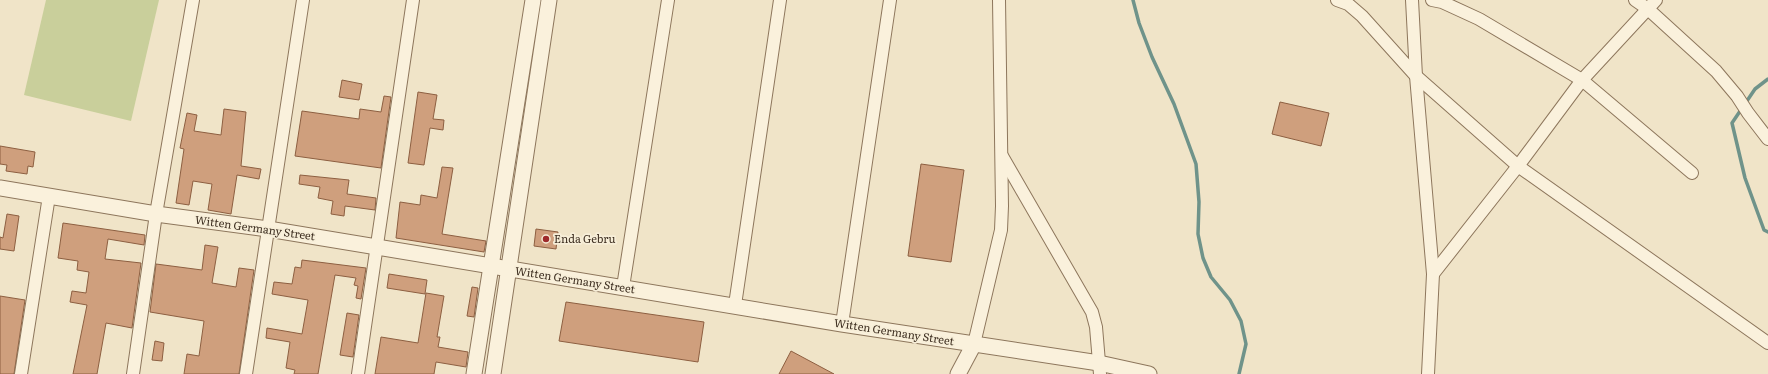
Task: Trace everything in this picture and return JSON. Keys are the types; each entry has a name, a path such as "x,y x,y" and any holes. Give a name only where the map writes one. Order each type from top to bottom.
{"street":[{"path":"132,374 156,214 192,0"},
{"path":"246,374 303,0"},
{"path":"358,374 413,0"},
{"path":"474,374 533,0"},
{"path":"493,374 549,0"},
{"path":"623,287 668,0"},
{"path":"735,305 780,0"},
{"path":"842,324 890,0"},
{"path":"958,374 974,344 1000,230 999,0"},
{"path":"1337,0 1348,4 1362,16 1416,76 1518,166 1768,343"},
{"path":"1412,0 1416,76 1433,274 1428,374"},
{"path":"1432,0 1442,2 1479,19 1582,80 1692,173"},
{"path":"1635,0 1652,4 1716,71 1737,96 1768,139"},
{"path":"1433,274 1518,166 1582,80 1652,4"},
{"path":"1000,154 1092,312 1096,327 1098,370"},
{"name":"Witten Germany Street","path":"0,188 156,214 268,229 508,270 623,287 842,324 974,344 1098,370 1149,374"},
{"path":"21,374 49,196"}],"green space":[{"path":"46,0 159,0 131,121 24,95"}],"building":[{"path":"342,80 362,84 359,100 339,97"},
{"path":"418,92 437,95 433,119 444,120 443,130 430,128 424,165 408,163"},
{"path":"384,96 391,97 381,168 295,156 302,111 359,119 360,109 381,112"},
{"path":"1280,102 1329,113 1321,146 1272,134"},
{"path":"224,109 246,112 241,166 261,169 259,179 237,175 231,214 208,210 212,184 193,181 189,205 176,203 184,149 180,148 187,113 197,115 194,131 221,135"},
{"path":"0,146 35,152 33,167 28,166 27,174 6,171 7,165 0,164"},
{"path":"921,164 964,170 951,262 908,256"},
{"path":"442,167 453,168 442,234 486,241 484,252 396,238 400,202 420,205 421,195 437,198"},
{"path":"300,175 349,180 347,194 376,198 375,210 345,206 344,216 331,214 333,201 318,198 320,187 299,184"},
{"path":"7,214 19,216 14,251 0,249 0,237 3,238"},
{"path":"63,223 145,235 144,245 108,239 105,259 141,263 132,328 106,323 97,374 73,374 87,305 70,302 72,291 86,293 89,272 77,270 78,261 58,258"},
{"name":"Enda Gebru","path":"536,229 558,232 556,249 534,246"},
{"path":"205,245 218,247 212,283 236,287 239,268 254,270 239,374 184,374 187,354 199,356 204,321 150,312 156,264 202,270"},
{"path":"302,260 366,268 361,299 356,298 358,286 354,285 356,278 335,275 318,374 294,374 295,370 286,368 290,342 266,338 267,328 302,334 308,300 272,294 274,282 292,284 295,267 301,268"},
{"path":"389,274 427,280 425,294 387,288"},
{"path":"472,287 478,288 474,317 467,316"},
{"path":"426,293 444,296 437,337 440,337 438,347 468,352 466,367 436,362 434,374 375,374 381,337 418,343"},
{"path":"0,296 25,300 14,374 0,374"},
{"path":"566,302 704,322 698,362 559,341"},
{"path":"347,313 359,315 353,357 340,355"},
{"path":"155,341 164,343 162,361 152,360"},
{"path":"791,351 834,374 779,374"}],"waterway":[{"path":"1133,0 1139,23 1152,57 1174,104 1196,164 1199,202 1198,234 1203,258 1211,277 1230,300 1241,321 1246,344 1239,374"},
{"path":"1768,79 1755,89 1732,123 1745,178 1764,230 1768,232"}],"place":[{"name":"Enda Gebru","path":"546,239"}]}
